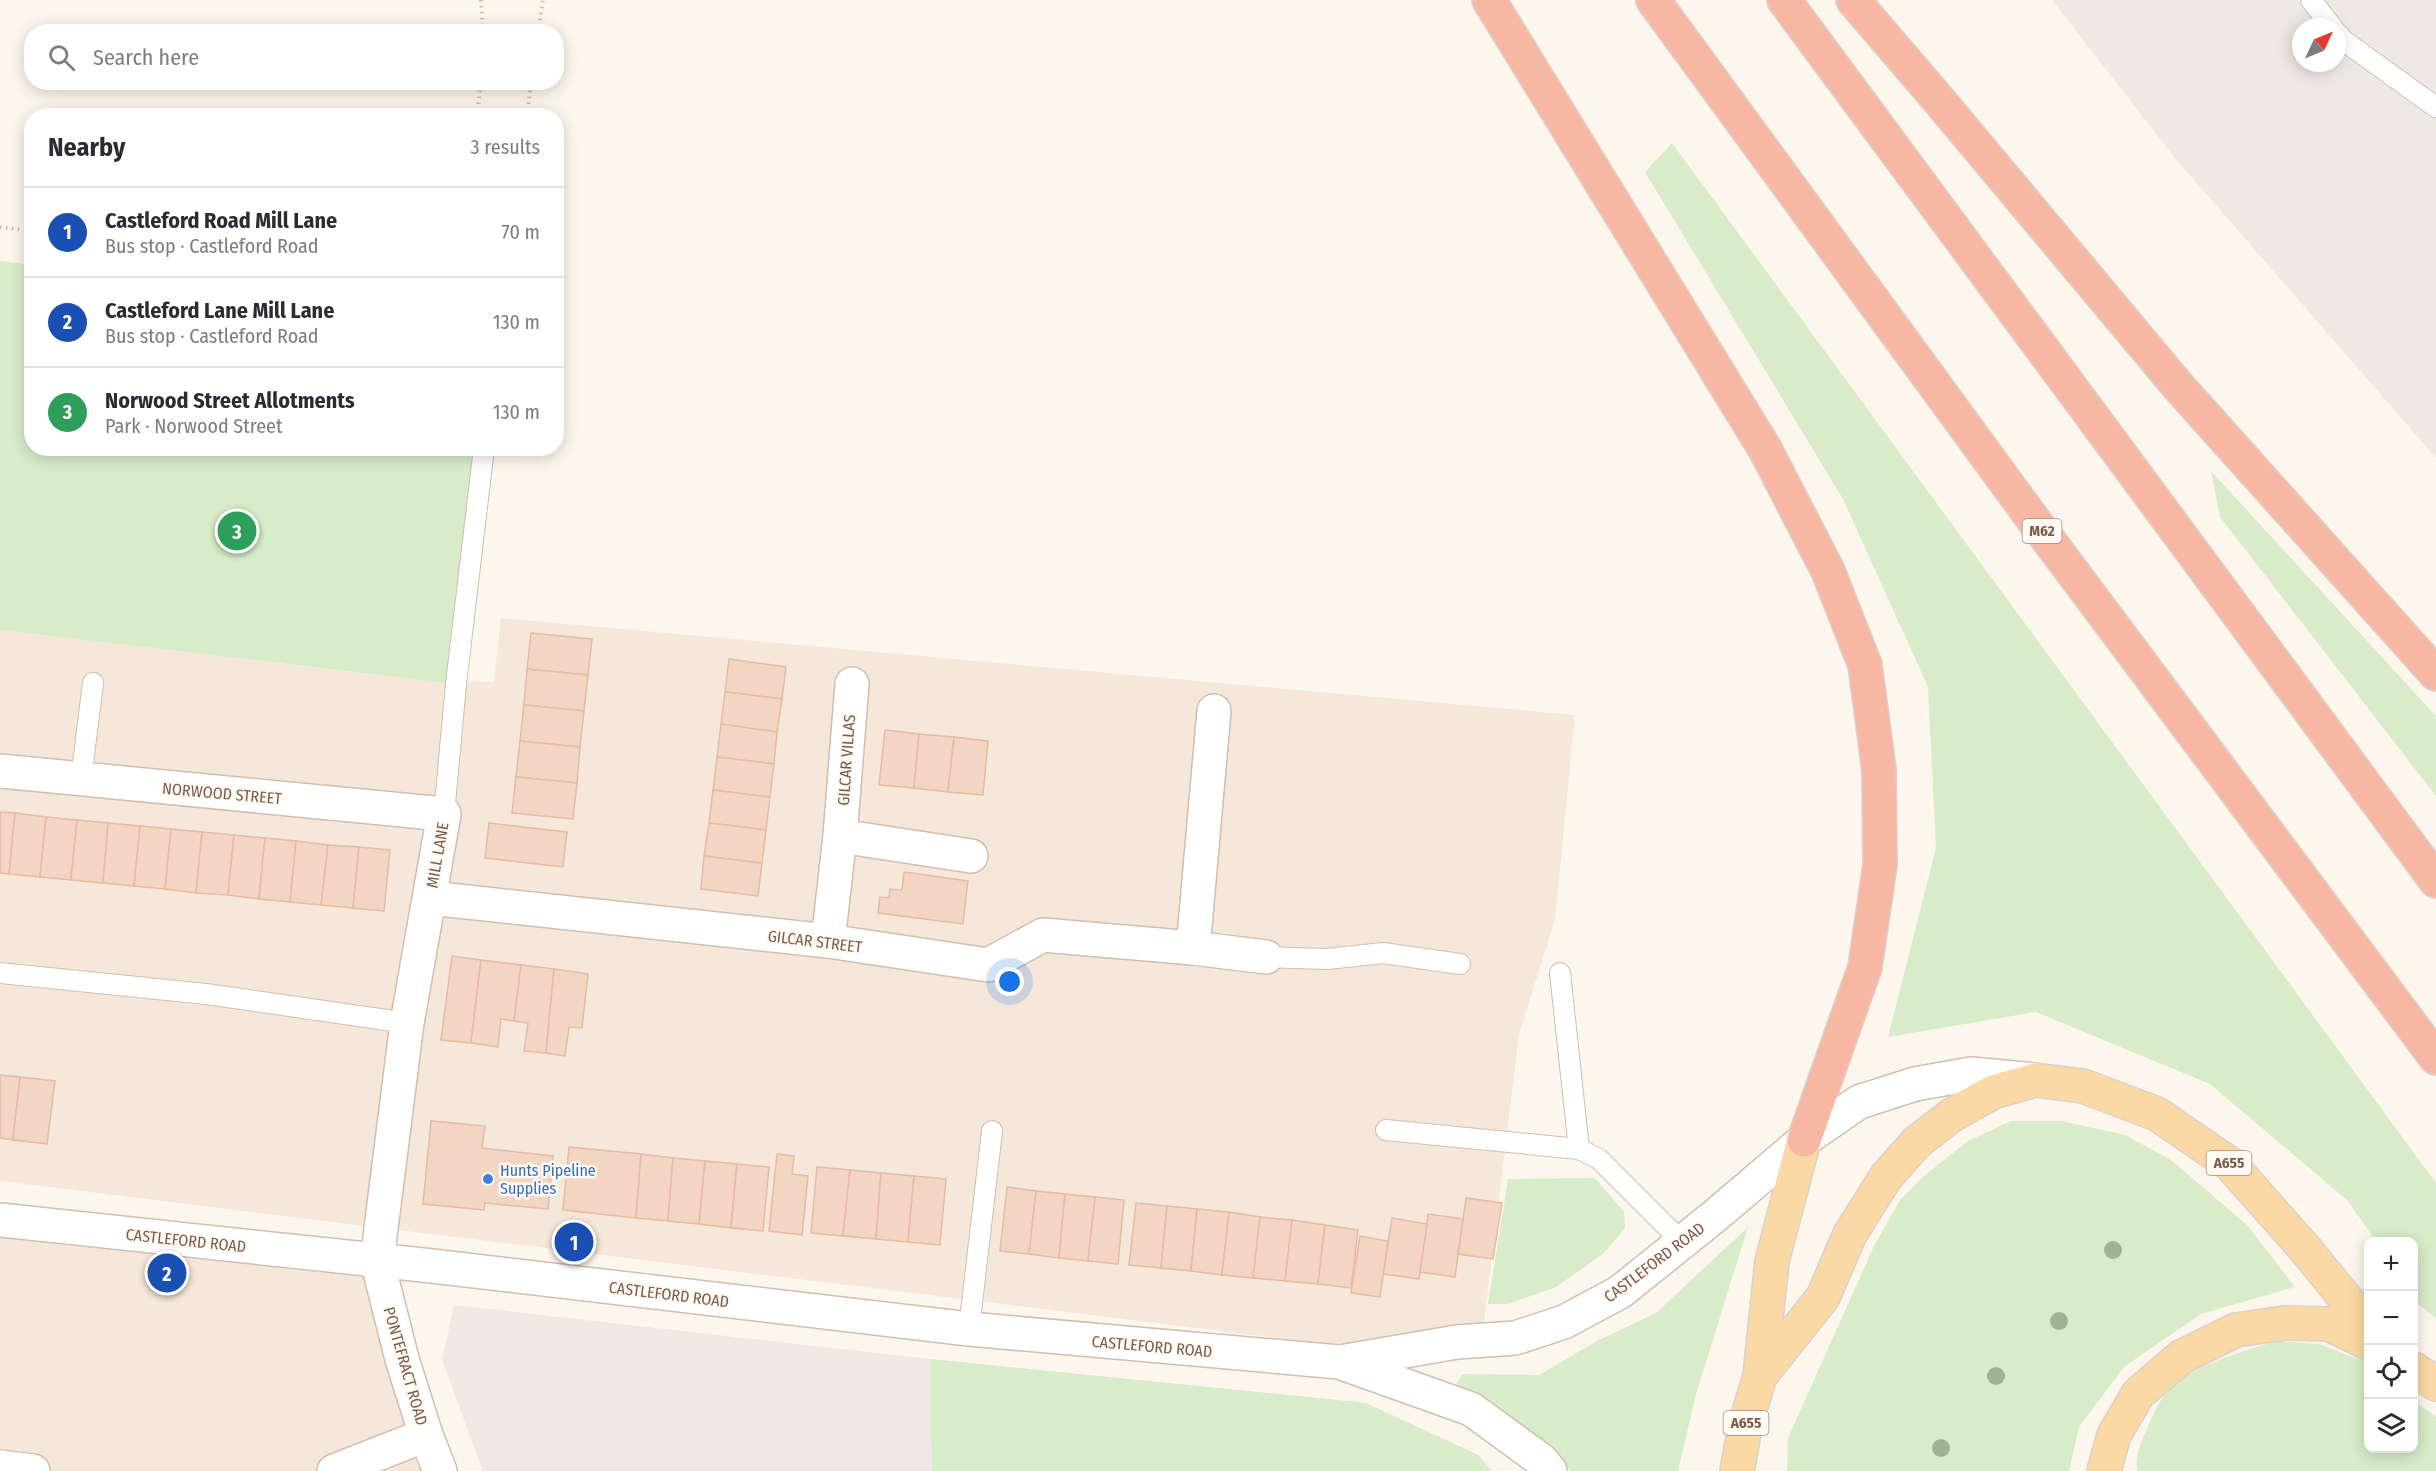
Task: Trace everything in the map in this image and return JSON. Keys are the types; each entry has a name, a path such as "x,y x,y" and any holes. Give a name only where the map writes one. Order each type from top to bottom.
{"highway":[{"path":"1489,0 1765,450 1828,572 1865,665 1879,770 1880,865 1866,966 1804,1140"},
{"name":"M62","path":"1653,0 2035,522 2436,1058"},
{"path":"1784,0 2436,881"},
{"path":"1853,0 2178,386 2436,674"}],"main road":[{"name":"A655","path":"1760,1376 1823,1297 1850,1234 1886,1178 1917,1142 1952,1115 1993,1092 2035,1080 2083,1086 2157,1114 2230,1164 2306,1250 2364,1321"},
{"name":"A655","path":"1737,1471 1746,1422 1760,1376 1772,1260 1804,1140"},
{"path":"2104,1471 2114,1435 2138,1394 2181,1357 2235,1330 2284,1323 2329,1324 2364,1341"},
{"path":"2418,1372 2436,1384"},
{"path":"2114,1435 2123,1471"}],"street":[{"name":"GILCAR VILLAS","path":"828,941 840,836 852,684"},
{"path":"1193,948 1214,711"},
{"name":"NORWOOD STREET","path":"0,771 444,814"},
{"name":"MILL LANE","path":"376,1260 407,1023 444,814"},
{"path":"840,836 971,856"},
{"name":"GILCAR STREET","path":"430,898 828,941 988,965 1043,935 1266,957"},
{"name":"A655","path":"1804,1140 1859,1102 1915,1084 1971,1074 2035,1080"},
{"name":"CASTLEFORD ROAD","path":"1339,1362 1457,1342 1515,1338 1554,1325 1620,1292 1683,1243 1804,1140"},
{"name":"CASTLEFORD ROAD","path":"0,1220 376,1260 969,1329 1339,1362 1471,1409 1541,1460 1550,1471"},
{"name":"PONTEFRACT ROAD","path":"376,1260 402,1359 440,1471"},
{"path":"334,1471 426,1435"},
{"path":"0,1467 33,1471"}],"lane":[{"path":"2311,0 2325,18"},
{"path":"2346,42 2436,107"},
{"name":"MILL LANE","path":"444,814 456,684 483,456"},
{"path":"81,779 93,683"},
{"path":"1266,957 1327,959 1383,953 1460,964"},
{"path":"0,973 206,994 407,1023"},
{"path":"1560,973 1579,1149"},
{"path":"1386,1130 1579,1149 1599,1159 1683,1243"},
{"path":"969,1329 992,1131"}],"path":[{"path":"481,0 482,24"},
{"path":"539,24 543,0"},
{"path":"478,108 480,90"},
{"path":"528,108 530,90"},
{"path":"0,227 24,230"}],"shaded area":[{"path":"2052,0 2436,0 2436,458 2175,158"},
{"path":"501,618 1575,715 1555,920 1519,1034 1483,1331 1343,1346 0,1181 0,630 413,679 494,682"},
{"path":"0,1220 377,1260 440,1471 0,1471"},
{"path":"454,1305 930,1359 1366,1403 1478,1455 1492,1471 483,1471 442,1360"}],"green space":[{"path":"1672,143 2436,1183 2436,1318 2418,1304 2418,1237 2373,1237 2347,1200 2210,1084 2036,1012 1888,1037 1936,848 1928,687 1843,499 1645,172"},
{"path":"0,261 24,264 24,456 483,456 456,684 0,630"},
{"path":"2211,471 2436,716 2436,796 2220,517"},
{"path":"2011,1121 2061,1121 2125,1135 2171,1160 2247,1225 2295,1287 2201,1314 2124,1367 2079,1427 2069,1471 1787,1471 1788,1438 1874,1246 1900,1200 1925,1175 1968,1141"},
{"path":"1595,1178 1624,1212 1625,1228 1603,1254 1556,1287 1508,1304 1488,1304 1508,1179"},
{"path":"1748,1227 1696,1394 1678,1471 1571,1471 1558,1455 1456,1384 1463,1374 1539,1375 1597,1341 1656,1313"},
{"path":"2276,1341 2319,1344 2363,1361 2364,1453 2418,1453 2418,1404 2436,1417 2436,1471 2138,1471 2137,1456 2142,1440 2167,1391 2189,1374 2238,1353"},
{"path":"930,1359 1366,1403 1478,1455 1492,1471 932,1471"}],"building":[{"path":"531,633 592,639 588,675 527,669"},
{"path":"729,659 786,667 782,699 725,692"},
{"path":"527,669 588,675 584,711 524,705"},
{"path":"725,692 782,699 777,732 721,724"},
{"path":"524,705 584,711 580,747 520,741"},
{"path":"721,724 777,732 774,764 717,757"},
{"path":"885,730 919,734 914,788 879,785"},
{"path":"919,734 954,737 948,792 914,788"},
{"path":"954,737 988,741 983,795 948,792"},
{"path":"520,741 580,747 577,783 516,777"},
{"path":"717,757 774,764 770,797 713,790"},
{"path":"516,777 577,783 573,819 512,813"},
{"path":"713,790 770,797 766,830 709,823"},
{"path":"0,812 15,813 9,874 0,873"},
{"path":"15,813 46,817 40,877 9,874"},
{"path":"46,817 77,820 71,880 40,877"},
{"path":"77,820 108,823 103,883 71,880"},
{"path":"108,823 140,826 134,886 103,883"},
{"path":"489,823 567,832 563,867 485,858"},
{"path":"709,823 766,830 762,863 704,856"},
{"path":"140,826 171,829 165,889 134,886"},
{"path":"171,829 202,832 196,893 165,889"},
{"path":"202,832 234,835 228,895 196,893"},
{"path":"234,835 265,838 259,899 228,895"},
{"path":"265,838 296,841 290,902 259,899"},
{"path":"296,841 328,845 321,905 290,902"},
{"path":"328,845 359,847 353,908 321,905"},
{"path":"359,847 390,850 384,911 353,908"},
{"path":"704,856 762,863 758,896 701,889"},
{"path":"904,872 968,881 963,924 878,913 880,897 889,898 890,889 902,890"},
{"path":"452,956 481,960 471,1043 441,1040"},
{"path":"481,960 521,965 514,1021 501,1019 498,1047 471,1043"},
{"path":"521,965 554,969 546,1053 524,1051 528,1023 514,1021"},
{"path":"554,969 588,974 582,1028 569,1027 565,1056 546,1053"},
{"path":"0,1075 20,1077 13,1140 0,1138"},
{"path":"20,1077 55,1081 47,1144 13,1140"},
{"name":"Hunts Pipeline Supplies","path":"431,1121 485,1126 482,1148 553,1156 548,1209 485,1203 484,1210 423,1204"},
{"path":"569,1147 641,1154 636,1218 563,1210"},
{"path":"641,1154 673,1158 668,1221 636,1218"},
{"path":"777,1154 794,1156 792,1174 808,1176 802,1235 769,1231"},
{"path":"673,1158 705,1161 699,1224 668,1221"},
{"path":"705,1161 737,1164 731,1228 699,1224"},
{"path":"737,1164 769,1167 763,1231 731,1228"},
{"path":"817,1167 850,1170 843,1236 811,1233"},
{"path":"850,1170 881,1173 876,1239 843,1236"},
{"path":"881,1173 914,1176 908,1242 876,1239"},
{"path":"914,1176 946,1179 940,1245 908,1242"},
{"path":"1007,1187 1036,1191 1029,1254 1000,1251"},
{"path":"1036,1191 1065,1194 1059,1258 1029,1254"},
{"path":"1065,1194 1095,1197 1088,1261 1059,1258"},
{"path":"1095,1197 1124,1200 1118,1264 1088,1261"},
{"path":"1466,1198 1502,1203 1493,1259 1458,1254"},
{"path":"1136,1203 1167,1206 1161,1268 1129,1265"},
{"path":"1167,1206 1197,1209 1191,1271 1161,1268"},
{"path":"1197,1209 1229,1212 1222,1275 1191,1271"},
{"path":"1229,1212 1260,1217 1253,1278 1222,1275"},
{"path":"1428,1214 1463,1219 1455,1277 1420,1272"},
{"path":"1260,1217 1292,1220 1285,1281 1253,1278"},
{"path":"1392,1218 1427,1224 1419,1279 1383,1274"},
{"path":"1292,1220 1325,1225 1318,1284 1285,1281"},
{"path":"1325,1225 1358,1230 1351,1288 1318,1284"},
{"path":"1360,1236 1388,1241 1380,1297 1351,1293"}],"place":[{"name":"Norwood Street Allotments","path":"237,531"},
{"name":"Hunts Pipeline Supplies","path":"488,1179"},
{"name":"Castleford Road Mill Lane","path":"574,1242"},
{"name":"Castleford Lane Mill Lane","path":"167,1273"}]}
